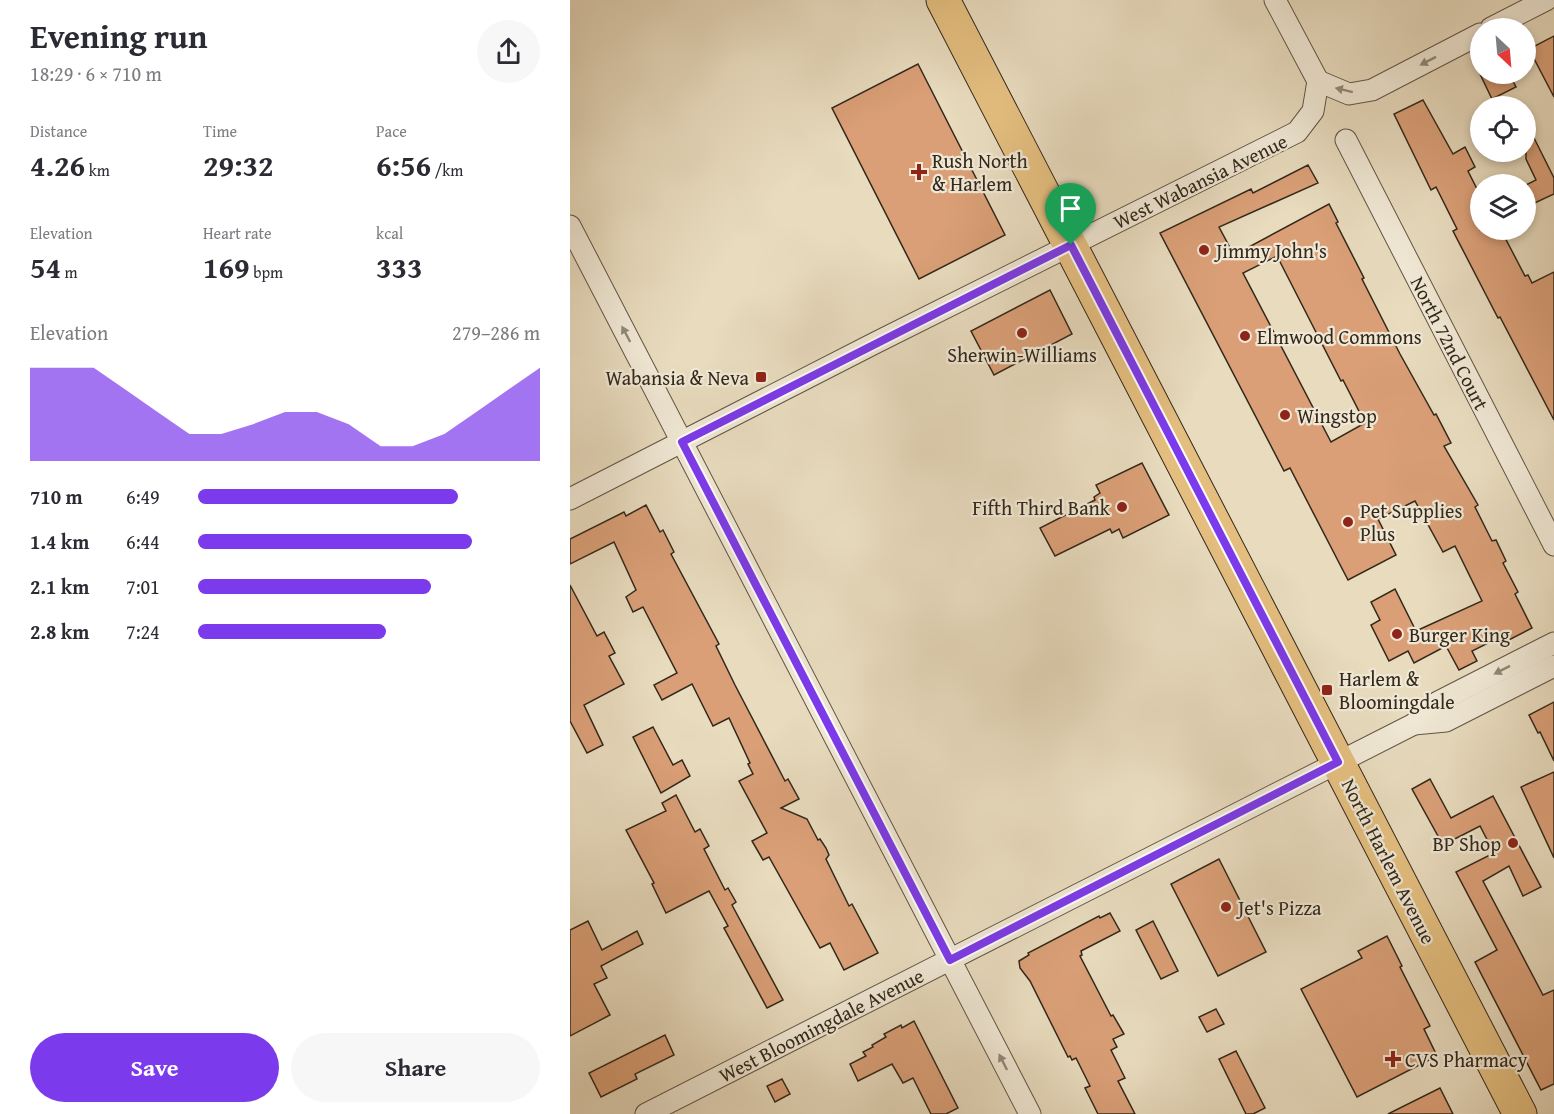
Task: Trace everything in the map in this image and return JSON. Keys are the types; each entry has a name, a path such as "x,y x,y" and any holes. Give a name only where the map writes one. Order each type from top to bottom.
{"main road":[{"name":"North Harlem Avenue","path":"943,0 1520,1114"}],"street":[{"path":"1275,0 1318,81 1349,94 1372,90 1470,39"},
{"path":"1511,18 1546,0"},
{"name":"West Wabansia Avenue","path":"570,499 1297,132 1313,111 1318,81"},
{"name":"North 72nd Court","path":"1346,140 1554,545"},
{"path":"570,226 1030,1114"},
{"name":"West Bloomingdale Avenue","path":"646,1114 1414,724 1438,702 1554,643"},
{"name":"West Bloomingdale Avenue","path":"1414,724 1446,721 1554,666"}],"building":[{"path":"1554,36 1554,97 1536,62 1536,45"},
{"name":"Rush North & Harlem","path":"918,64 1005,235 919,279 832,108"},
{"path":"1485,84 1514,84 1516,87 1498,96 1491,96"},
{"path":"1423,100 1453,154 1465,147 1470,162 1475,167 1468,171 1470,175 1470,240 1506,240 1525,276 1528,275 1532,283 1554,272 1554,420 1453,231 1457,229 1436,187 1431,190 1394,114"},
{"path":"1536,142 1554,178 1554,194 1536,202 1536,174 1533,174 1527,162 1536,162"},
{"path":"1308,165 1318,183 1219,227 1234,255 1329,204 1364,278 1362,279 1400,354 1451,443 1444,446 1478,505 1475,507 1492,541 1496,540 1506,561 1503,563 1518,592 1515,594 1532,628 1503,643 1500,637 1472,651 1477,661 1459,670 1446,646 1414,663 1408,651 1389,661 1371,625 1380,620 1371,602 1395,589 1416,631 1482,601 1455,546 1443,552 1415,501 1378,519 1396,555 1348,580 1290,468 1284,471 1160,233 1251,189 1253,193","holes":["1277,256 1341,381 1343,380 1365,423 1331,442 1243,273"]},
{"name":"Sherwin-Williams","path":"1050,290 1072,334 994,375 971,331"},
{"name":"Fifth Third Bank","path":"1142,463 1169,515 1123,538 1119,529 1112,533 1110,529 1055,556 1040,528 1095,500 1094,497 1100,493 1096,485"},
{"path":"646,505 660,532 663,530 674,552 671,554 719,644 716,646 735,685 785,781 788,779 799,799 781,808 807,819 818,840 820,839 826,848 829,855 826,859 849,906 852,904 878,953 844,970 830,943 820,948 769,857 763,860 752,841 767,833 739,781 753,774 729,718 713,726 692,684 662,700 654,685 677,673 643,607 633,612 626,597 636,590 614,542 570,564 570,539 624,512 626,516"},
{"path":"570,585 597,636 604,632 615,653 609,656 624,684 584,705 603,745 587,753 570,721"},
{"path":"1554,702 1554,761 1529,715"},
{"path":"653,727 673,765 682,760 690,776 661,793 633,737"},
{"path":"1554,772 1554,858 1521,787"},
{"path":"1430,779 1451,818 1493,796 1541,887 1523,896 1509,866 1483,881 1543,995 1554,990 1554,1084 1541,1090 1475,962 1497,950 1456,872 1494,853 1480,826 1443,845 1412,789"},
{"path":"676,795 695,832 700,829 709,846 704,849 725,890 728,888 736,902 732,905 783,1000 767,1008 724,928 728,926 709,891 666,913 652,884 654,883 626,830 666,811 662,803"},
{"path":"1219,859 1266,952 1218,976 1171,884"},
{"path":"1110,913 1120,931 1081,951 1080,956 1111,1016 1113,1015 1124,1034 1113,1039 1117,1047 1111,1050 1125,1078 1118,1081 1135,1114 1098,1114 1085,1088 1090,1086 1076,1058 1072,1060 1070,1056 1068,1057 1030,981 1020,968 1019,961 1029,955 1028,953 1099,916 1100,918"},
{"path":"588,921 602,950 637,931 643,944 601,966 607,978 594,984 610,1015 570,1036 570,930"},
{"path":"1153,921 1178,971 1161,979 1136,930"},
{"name":"CVS Pharmacy","path":"1387,936 1430,1026 1424,1029 1437,1056 1357,1097 1301,989 1362,958 1358,951"},
{"path":"1216,1009 1224,1024 1207,1032 1199,1017"},
{"path":"914,1021 958,1108 946,1114 931,1114 913,1078 903,1083 892,1064 858,1081 850,1064 866,1056 863,1052 886,1037 884,1034"},
{"path":"665,1035 674,1055 635,1074 637,1079 601,1097 589,1073"},
{"path":"1236,1051 1265,1108 1253,1114 1246,1114 1219,1059"},
{"path":"782,1079 790,1094 775,1102 767,1086"},
{"path":"1440,1088 1453,1114 1388,1114"}],"place":[{"name":"Rush North & Harlem","path":"919,172"},
{"name":"Jimmy John's","path":"1204,250"},
{"name":"Sherwin-Williams","path":"1022,333"},
{"name":"Elmwood Commons","path":"1245,336"},
{"name":"Wabansia & Neva","path":"761,377"},
{"name":"Wingstop","path":"1285,415"},
{"name":"Fifth Third Bank","path":"1122,507"},
{"name":"Pet Supplies Plus","path":"1348,522"},
{"name":"Burger King","path":"1397,634"},
{"name":"Harlem & Bloomingdale","path":"1327,690"},
{"name":"BP Shop","path":"1513,843"},
{"name":"Jet's Pizza","path":"1226,907"},
{"name":"CVS Pharmacy","path":"1393,1059"}],"route":[{"path":"1071,245 1338,762 950,960 682,442 1071,245"}]}
